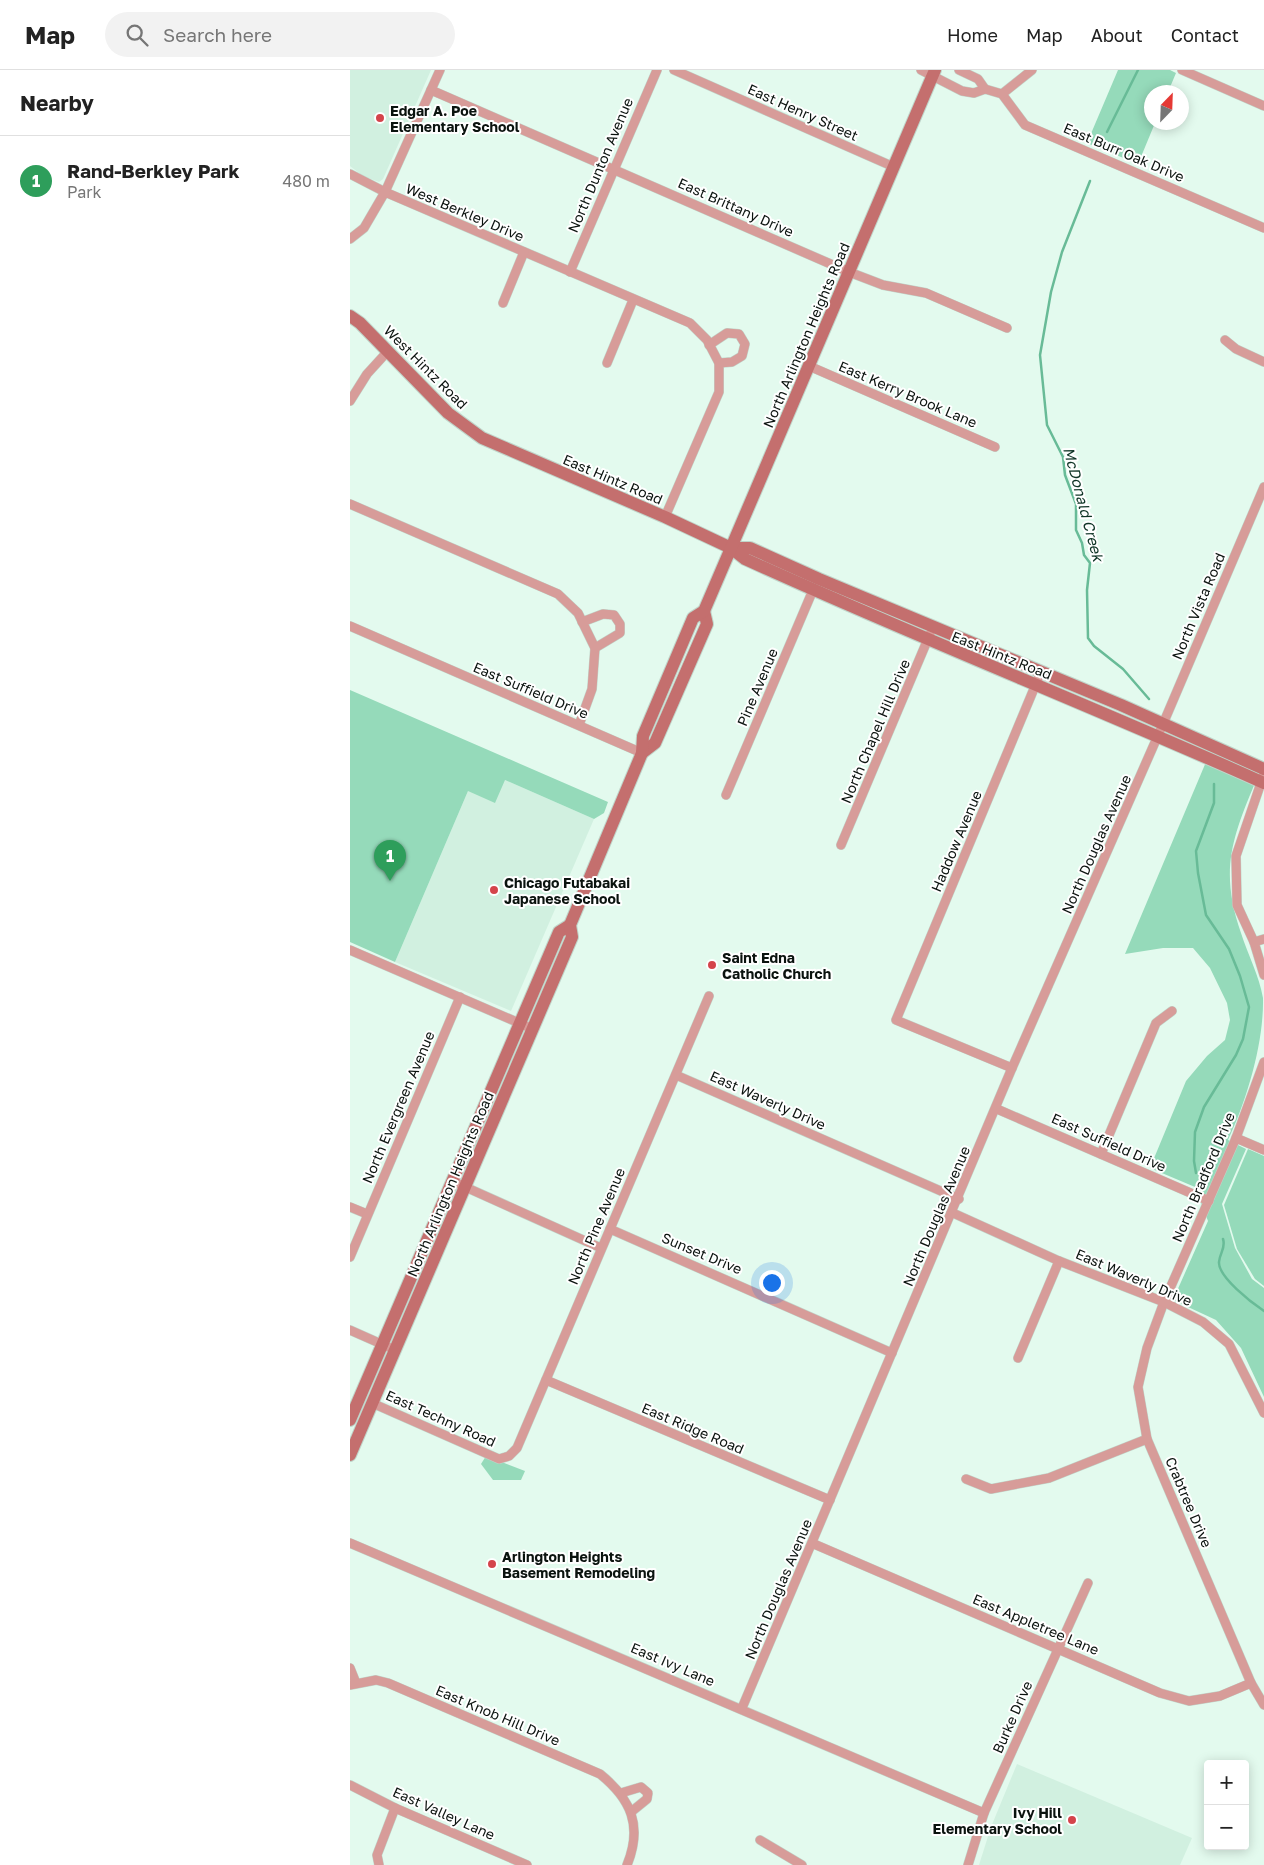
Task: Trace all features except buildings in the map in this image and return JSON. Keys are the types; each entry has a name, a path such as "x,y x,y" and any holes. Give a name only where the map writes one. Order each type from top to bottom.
{"main road":[{"name":"North Arlington Heights Road","path":"350,1455 572,937 570,925 642,752 643,736 693,618 704,611 894,167 930,72"},
{"name":"West Hintz Road","path":"350,316 360,323 448,413 482,438"},
{"name":"East Hintz Road","path":"482,438 665,517 731,548 745,559 928,641 1263,780"},
{"name":"East Hintz Road","path":"731,548 750,548 1264,768"},
{"name":"North Arlington Heights Road","path":"350,1420 559,932 570,925"}],"street":[{"path":"350,239 364,228 384,192 440,70"},
{"name":"North Dunton Avenue","path":"570,272 613,168 657,70"},
{"name":"East Henry Street","path":"674,70 894,167"},
{"path":"959,70 978,79 985,89"},
{"path":"930,72 962,91 974,93 985,89 1002,94 1032,70"},
{"path":"1182,70 1264,106"},
{"name":"East Brittany Drive","path":"432,90 849,272 883,285 926,293 1007,328"},
{"name":"East Burr Oak Drive","path":"1002,94 1025,125 1264,228"},
{"name":"West Berkley Drive","path":"350,174 384,192 690,324 710,345"},
{"path":"503,302 524,252"},
{"path":"607,363 633,300"},
{"path":"665,517 719,392 719,363 710,345 727,333 738,334 745,344 742,356 732,362 719,363"},
{"path":"1225,340 1236,349 1264,362"},
{"path":"350,401 367,374 388,351"},
{"name":"East Kerry Brook Lane","path":"809,366 995,446"},
{"name":"North Vista Road","path":"1158,736 1264,487"},
{"path":"350,504 558,594 578,613 595,648 592,689 579,725"},
{"name":"Pine Avenue","path":"726,795 813,590"},
{"path":"582,622 603,614 614,615 620,624 620,634 595,648"},
{"name":"East Suffield Drive","path":"350,626 642,752"},
{"name":"North Chapel Hill Drive","path":"841,845 933,627"},
{"name":"Haddow Avenue","path":"1012,1068 896,1020 1041,672"},
{"name":"North Douglas Avenue","path":"742,1708 784,1606 814,1544 830,1500 997,1109 1012,1068 1158,736"},
{"path":"1263,780 1236,856 1237,905 1254,942 1264,976"},
{"path":"1254,942 1264,939"},
{"path":"350,950 533,1029"},
{"name":"North Pine Avenue","path":"499,1459 509,1456 517,1448 709,996"},
{"name":"North Evergreen Avenue","path":"350,1257 460,997"},
{"path":"1101,1154 1156,1023 1172,1011"},
{"name":"North Bradford Drive","path":"1164,1302 1210,1201 1264,1062"},
{"name":"East Waverly Drive","path":"676,1075 959,1199"},
{"name":"East Suffield Drive","path":"997,1109 1210,1201"},
{"path":"1236,1138 1264,1150"},
{"path":"452,1181 601,1248"},
{"path":"350,1207 367,1214"},
{"name":"East Waverly Drive","path":"953,1213 1059,1261 1164,1302 1203,1322 1229,1344 1264,1410"},
{"name":"Sunset Drive","path":"610,1229 892,1353"},
{"path":"1018,1358 1059,1261"},
{"name":"Crabtree Drive","path":"1164,1302 1147,1348 1138,1387 1147,1439 1251,1683 1264,1705"},
{"path":"350,1330 395,1350"},
{"name":"East Ridge Road","path":"546,1380 830,1500"},
{"name":"East Techny Road","path":"372,1403 499,1459"},
{"path":"966,1479 992,1489 1049,1478 1147,1439"},
{"name":"East Ivy Lane","path":"350,1543 742,1708 984,1813"},
{"name":"East Appletree Lane","path":"814,1544 1160,1693 1189,1701 1220,1696 1251,1683"},
{"name":"Burke Drive","path":"968,1865 984,1813 1088,1583"},
{"name":"East Knob Hill Drive","path":"350,1668 353,1684 376,1680 402,1688 600,1774 621,1793 631,1812 634,1832 632,1854 627,1865"},
{"name":"East Valley Lane","path":"350,1786 395,1808 527,1865"},
{"path":"621,1793 641,1787 648,1793 646,1799 631,1812"},
{"path":"379,1865 377,1855 395,1808"},
{"path":"760,1840 802,1865"}],"shaded area":[{"name":"Edgar A. Poe Elementary School","path":"350,70 431,70 383,179 379,182 363,176 350,166"},
{"name":"Chicago Futabakai Japanese School","path":"505,780 594,819 511,1011 395,962 468,791"},
{"name":"Ivy Hill Elementary School","path":"1017,1764 1192,1838 1180,1865 979,1865 991,1827"}],"green space":[{"path":"1118,70 1170,70 1176,73 1171,85 1144,85 1144,130 1152,130 1138,164 1087,143"},
{"path":"350,690 608,802 604,813 594,819 505,780 495,803 468,791 395,962 350,942"},
{"path":"1206,762 1255,783 1234,839 1230,874 1235,911 1263,998 1263,1015 1261,1033 1248,1089 1228,1140 1246,1149 1222,1204 1235,1248 1252,1279 1264,1288 1264,1397 1241,1348 1216,1320 1173,1300 1208,1221 1195,1187 1150,1168 1186,1081 1207,1056 1225,1040 1230,1020 1227,1003 1210,968 1193,948 1163,948 1125,954"},
{"path":"1248,1149 1264,1156 1264,1286 1255,1279 1237,1249 1224,1205"},
{"path":"486,1456 525,1471 521,1480 493,1480 481,1464"}],"waterway":[{"name":"McDonald Creek","path":"1107,132 1138,70"},
{"name":"McDonald Creek","path":"1090,181 1062,252 1051,292 1040,355 1047,425 1063,457 1065,475 1076,504 1076,530 1082,543 1084,555 1090,563 1087,590 1088,638 1094,646 1123,669 1149,699"},
{"name":"McDonald Creek","path":"1196,1173 1194,1161 1195,1132 1204,1107 1236,1055 1243,1039 1249,1007 1240,976 1229,949 1206,915 1198,873 1196,851 1214,803 1214,784"},
{"name":"McDonald Creek","path":"1223,1239 1224,1245 1219,1262 1220,1268 1237,1289 1264,1311"}],"place":[{"name":"Edgar A. Poe Elementary School","path":"380,118"},
{"name":"Rand-Berkley Park","path":"390,881"},
{"name":"Chicago Futabakai Japanese School","path":"494,890"},
{"name":"Saint Edna Catholic Church","path":"712,965"},
{"name":"Arlington Heights Basement Remodeling","path":"492,1564"},
{"name":"Ivy Hill Elementary School","path":"1072,1820"}]}
